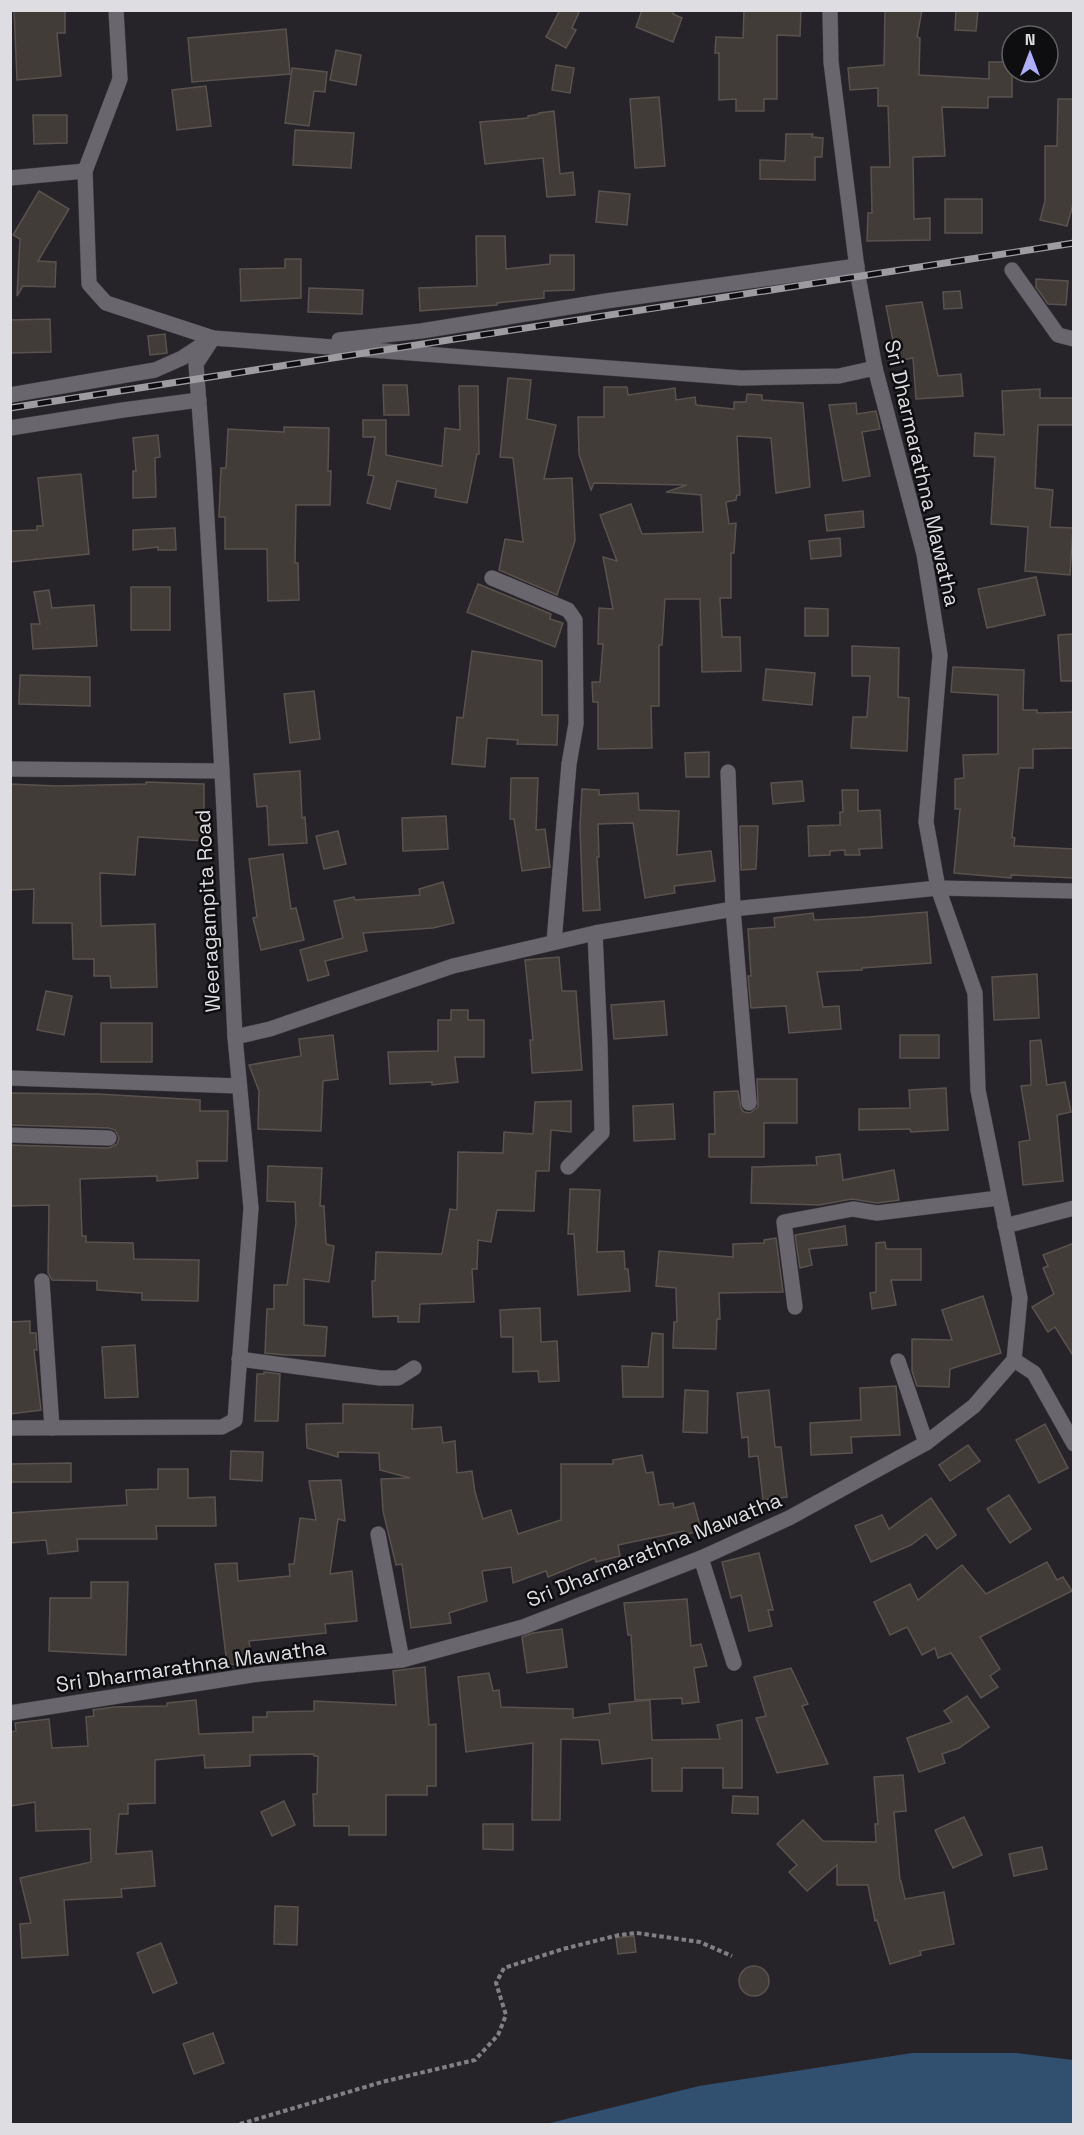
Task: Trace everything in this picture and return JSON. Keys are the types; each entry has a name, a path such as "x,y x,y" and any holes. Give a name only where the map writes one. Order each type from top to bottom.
{"street":[{"path":"116,10 120,79 85,171 89,284 106,303 213,338 741,378 839,376 875,368"},
{"name":"Sri Dharmarathna Mawatha","path":"10,1713 259,1674 402,1660 523,1627 701,1558 789,1518 926,1443 974,1406 1014,1360 1020,1298 978,1090 975,993 938,888 926,822 940,655 924,554 875,368 857,266 831,62 830,10"},
{"path":"10,178 85,171"},
{"path":"10,395 155,370 182,358 213,338 334,341 421,331 606,301 857,266"},
{"path":"1012,270 1058,335 1074,339"},
{"name":"Weeragampita Road","path":"52,1428 222,1427 235,1420 251,1208 235,1037 222,771 196,364 213,338"},
{"path":"10,429 199,400"},
{"path":"492,578 568,610 575,620 576,724 569,765 554,942"},
{"path":"10,769 222,771"},
{"path":"728,772 733,909 749,1102"},
{"path":"235,1037 270,1029 453,966 595,933 733,909 938,888 1074,891"},
{"path":"568,1167 602,1133 595,933"},
{"path":"10,1078 239,1086"},
{"path":"10,1135 109,1138"},
{"path":"795,1307 784,1222 853,1209 877,1213 999,1198"},
{"path":"1005,1226 1074,1208"},
{"path":"10,1428 52,1428 42,1281"},
{"path":"239,1359 380,1378 398,1377 414,1368"},
{"path":"898,1360 926,1443"},
{"path":"1014,1360 1034,1373 1074,1444"},
{"path":"378,1534 402,1660"},
{"path":"701,1558 734,1663"}],"path":[{"path":"240,2124 382,2082 475,2060 498,2035 506,2015 496,1983 504,1968 563,1949 619,1935 637,1933 700,1942 732,1956"}],"water":[{"path":"912,2053 1015,2053 1073,2060 1073,2124 546,2124 699,2086"}],"building":[{"path":"14,10 65,10 65,33 57,33 61,76 17,80"},
{"path":"560,10 580,10 572,28 576,30 566,48 546,37"},
{"path":"642,10 674,10 673,14 682,18 673,42 636,27"},
{"path":"744,10 801,10 800,36 777,35 777,99 764,99 764,111 736,111 736,99 719,100 719,53 715,53 716,37 743,38"},
{"path":"885,10 922,10 917,37 920,38 919,75 989,79 989,62 1000,62 1000,84 1012,84 1012,97 988,97 988,108 942,107 945,156 913,157 914,219 930,218 930,240 867,241 868,213 872,213 871,167 890,167 888,106 878,106 878,88 850,90 848,68 884,65"},
{"path":"956,10 978,10 976,31 955,30"},
{"path":"286,29 290,74 192,82 188,38"},
{"path":"336,50 361,55 356,85 330,80"},
{"path":"556,65 574,68 570,93 552,90"},
{"path":"292,68 327,72 325,92 314,91 309,126 285,123"},
{"path":"206,86 211,126 177,130 172,90"},
{"path":"659,97 665,166 635,168 630,99"},
{"path":"1058,99 1074,99 1074,201 1067,226 1040,220 1045,201 1045,146 1057,146"},
{"path":"554,111 560,174 573,172 575,195 547,197 543,158 485,164 480,122 528,118 528,116 539,113"},
{"path":"33,115 67,115 67,143 34,144"},
{"path":"295,130 354,133 351,168 293,165"},
{"path":"786,134 813,134 812,137 823,138 822,157 815,157 815,180 760,179 760,160 785,161"},
{"path":"39,191 69,209 38,261 56,262 55,287 23,286 17,296 20,239 13,235"},
{"path":"599,191 630,194 627,225 596,222"},
{"path":"945,199 982,199 982,233 945,233"},
{"path":"476,236 505,236 506,269 550,264 550,255 574,255 574,290 544,291 544,298 497,303 497,305 420,311 419,288 477,286"},
{"path":"285,259 301,259 301,298 241,301 240,269 285,268"},
{"path":"1036,279 1068,281 1066,305 1048,304 1036,287"},
{"path":"309,288 363,290 362,314 308,312"},
{"path":"960,291 962,308 944,309 943,292"},
{"path":"922,302 938,376 961,374 963,396 916,399 913,358 897,361 886,306"},
{"path":"50,319 51,352 10,353 10,320"},
{"path":"165,334 167,353 150,355 148,336"},
{"path":"508,378 531,380 527,419 556,425 544,479 572,478 575,541 557,595 499,570 505,539 523,542 513,458 500,457"},
{"path":"383,385 407,385 409,415 384,415"},
{"path":"459,386 478,386 479,454 477,454 467,503 435,497 436,489 397,481 390,509 367,503 374,476 368,475 375,437 363,437 363,420 386,420 386,455 442,466 445,428 460,430"},
{"path":"604,387 627,387 628,395 675,388 676,400 695,397 696,405 734,409 734,402 746,402 747,394 762,395 762,400 803,403 810,487 776,493 771,438 737,436 740,495 737,495 736,500 726,502 729,524 736,523 734,553 731,553 731,598 720,598 722,637 740,637 741,671 702,672 700,599 665,599 662,645 659,645 659,706 651,706 652,748 598,749 598,702 593,702 592,682 600,682 603,644 598,644 599,608 613,609 603,557 617,561 600,515 631,504 642,534 703,532 701,495 666,492 687,485 594,483 591,490 579,454 578,417 604,417"},
{"path":"1040,389 1040,398 1074,398 1074,425 1038,425 1035,488 1053,490 1050,527 1073,528 1070,575 1025,571 1028,527 991,524 995,457 974,456 975,433 1004,435 1002,391"},
{"path":"856,403 857,414 876,411 880,429 862,432 870,476 843,481 829,405"},
{"path":"284,427 329,428 330,505 296,505 295,563 298,563 299,600 268,601 267,549 225,549 225,517 219,517 221,468 226,468 228,429 284,432"},
{"path":"158,435 160,457 155,458 156,497 133,498 133,471 136,471 133,438"},
{"path":"81,474 89,554 10,562 10,531 37,530 37,526 43,526 38,478"},
{"path":"863,511 864,527 827,531 825,515"},
{"path":"175,528 176,550 158,550 158,547 133,550 133,530"},
{"path":"840,538 841,556 811,559 809,541"},
{"path":"1036,577 1045,615 987,628 978,589"},
{"path":"478,584 551,614 550,619 563,623 555,647 467,612"},
{"path":"131,587 170,587 170,630 131,630"},
{"path":"49,590 52,608 94,605 97,646 33,649 31,624 40,624 34,592"},
{"path":"805,608 828,609 828,636 805,636"},
{"path":"1074,634 1074,681 1061,681 1058,635"},
{"path":"852,646 899,648 898,697 909,698 907,751 851,748 853,717 867,717 870,676 852,676"},
{"path":"472,651 542,661 542,715 558,715 557,745 517,744 518,740 487,738 485,767 452,764 457,717 463,718"},
{"path":"953,667 1024,670 1023,710 1037,710 1037,713 1074,712 1074,748 1033,749 1033,768 1019,768 1012,837 1015,838 1014,846 1074,849 1074,878 1011,875 1011,878 954,873 960,809 955,809 955,779 964,778 963,755 998,754 998,695 951,692"},
{"path":"766,669 815,673 812,705 763,700"},
{"path":"20,675 90,677 90,706 19,704"},
{"path":"314,691 320,739 290,743 284,694"},
{"path":"709,752 709,777 686,777 685,753"},
{"path":"300,771 302,818 305,817 307,843 269,845 267,806 257,807 254,774"},
{"path":"511,778 538,778 536,830 545,829 550,867 522,871 514,819 510,819"},
{"path":"802,781 804,801 773,804 771,783"},
{"path":"146,782 204,784 204,841 138,837 135,875 100,873 101,926 155,924 157,987 111,988 110,976 94,976 94,959 73,959 72,923 33,923 34,889 10,890 10,784 57,786 146,784"},
{"path":"582,789 599,790 599,795 638,793 639,810 679,811 677,855 711,851 715,881 674,886 675,893 645,898 633,823 598,824 600,910 583,911 580,826"},
{"path":"842,790 858,790 858,811 880,810 882,848 859,849 860,855 845,855 845,850 830,851 830,855 809,856 808,826 840,825 840,812 843,812"},
{"path":"446,816 448,849 403,851 402,818"},
{"path":"740,826 758,826 756,869 741,870"},
{"path":"338,831 346,864 324,869 316,836"},
{"path":"283,854 291,909 296,908 304,940 261,950 253,918 257,917 249,859"},
{"path":"443,882 454,923 433,928 363,933 367,951 325,961 329,975 308,981 300,950 343,938 334,901 354,897 355,900 420,895 419,889"},
{"path":"927,912 931,963 817,972 823,1007 839,1006 841,1029 789,1033 786,1006 751,1008 748,929 775,927 774,918 813,913 814,920"},
{"path":"559,957 562,991 576,991 582,1070 532,1073 530,1040 533,1040 525,960"},
{"path":"1037,974 1039,1018 994,1020 992,977"},
{"path":"46,991 72,996 64,1035 37,1030"},
{"path":"664,1001 667,1035 614,1039 611,1005"},
{"path":"451,1010 468,1010 468,1020 484,1020 484,1057 455,1057 458,1082 432,1085 432,1082 390,1084 388,1052 438,1051 438,1020 451,1020"},
{"path":"101,1023 152,1023 152,1062 101,1062"},
{"path":"333,1035 338,1079 323,1081 321,1131 258,1129 259,1091 249,1065 301,1056 299,1039"},
{"path":"900,1035 939,1035 939,1058 900,1058"},
{"path":"1041,1040 1047,1085 1065,1082 1071,1112 1057,1115 1063,1181 1023,1185 1019,1142 1030,1140 1021,1086 1031,1085 1030,1041"},
{"path":"757,1079 797,1079 797,1123 764,1123 764,1157 709,1157 709,1134 715,1134 714,1092 738,1091 741,1108 744,1112 750,1113 758,1107"},
{"path":"946,1088 948,1130 911,1132 910,1129 859,1130 859,1109 910,1108 909,1090"},
{"path":"10,1093 98,1094 200,1100 200,1111 228,1111 227,1161 197,1161 198,1178 157,1181 157,1176 80,1179 82,1236 86,1236 86,1242 133,1243 134,1259 199,1260 198,1301 142,1300 142,1293 97,1290 97,1281 52,1280 48,1273 49,1205 10,1206 10,1145 109,1148 117,1144 119,1138 115,1130 109,1128 10,1125"},
{"path":"571,1101 571,1132 551,1130 549,1171 536,1171 534,1211 497,1210 491,1242 478,1240 477,1269 472,1269 474,1302 420,1304 419,1322 398,1322 398,1316 373,1317 372,1281 375,1281 376,1252 442,1254 450,1209 457,1210 458,1152 503,1153 504,1132 533,1134 535,1102"},
{"path":"673,1104 675,1139 634,1141 633,1106"},
{"path":"840,1154 843,1180 894,1170 899,1200 877,1203 852,1199 819,1205 751,1203 752,1167 817,1165 816,1157"},
{"path":"268,1166 322,1168 320,1206 324,1206 326,1244 334,1246 329,1282 304,1279 304,1325 327,1327 325,1356 265,1353 267,1309 274,1309 274,1285 287,1285 296,1223 295,1202 267,1201"},
{"path":"570,1189 600,1190 597,1252 624,1251 630,1291 578,1295 574,1234 568,1234"},
{"path":"845,1226 847,1245 809,1249 812,1265 800,1268 795,1235"},
{"path":"776,1238 783,1292 719,1293 720,1319 717,1319 716,1349 673,1348 674,1322 677,1322 676,1288 656,1286 659,1251 733,1257 733,1244 764,1243 764,1240"},
{"path":"885,1242 886,1249 921,1249 921,1280 891,1280 896,1305 872,1309 870,1293 876,1292 876,1243"},
{"path":"1074,1243 1074,1357 1055,1327 1048,1332 1032,1307 1054,1294 1043,1268 1048,1266 1043,1255"},
{"path":"983,1296 1001,1353 950,1369 949,1387 917,1386 912,1371 912,1339 952,1340 942,1310"},
{"path":"540,1308 541,1342 557,1341 559,1381 539,1382 538,1371 513,1372 513,1337 501,1337 500,1310"},
{"path":"30,1321 30,1333 36,1333 37,1350 34,1350 41,1410 10,1414 10,1322"},
{"path":"652,1333 663,1334 663,1397 623,1397 622,1366 648,1367"},
{"path":"135,1345 138,1397 105,1398 102,1347"},
{"path":"264,1372 280,1374 278,1421 255,1421 257,1374 264,1374"},
{"path":"896,1386 900,1435 851,1437 852,1453 811,1455 810,1423 861,1420 860,1388"},
{"path":"685,1390 708,1391 707,1433 683,1432"},
{"path":"769,1390 775,1447 781,1447 787,1497 763,1500 758,1456 749,1457 748,1437 742,1438 737,1393"},
{"path":"343,1404 413,1405 412,1429 441,1427 443,1443 455,1441 457,1473 472,1471 483,1519 511,1510 518,1534 561,1520 561,1464 613,1464 613,1460 642,1455 646,1473 653,1472 659,1505 673,1503 674,1508 694,1503 701,1530 685,1535 684,1531 618,1545 620,1556 596,1562 595,1558 548,1577 546,1571 513,1583 511,1567 482,1571 487,1601 449,1613 451,1623 411,1628 402,1564 396,1565 383,1511 381,1479 410,1478 380,1470 379,1453 338,1452 338,1457 307,1448 306,1424 343,1423"},
{"path":"1045,1424 1068,1468 1039,1483 1016,1440"},
{"path":"968,1445 980,1461 950,1481 939,1465"},
{"path":"231,1451 263,1452 262,1481 230,1479"},
{"path":"71,1463 71,1482 10,1482 10,1464"},
{"path":"158,1469 188,1469 188,1498 215,1497 216,1526 156,1526 157,1539 77,1539 78,1551 48,1554 46,1540 10,1543 10,1513 127,1505 126,1490 158,1489"},
{"path":"341,1480 345,1521 338,1519 330,1574 352,1571 357,1621 325,1624 326,1633 249,1641 252,1662 227,1665 215,1564 237,1563 238,1581 290,1576 289,1564 294,1564 300,1518 316,1520 309,1481"},
{"path":"1009,1495 1031,1529 1010,1543 987,1509"},
{"path":"931,1498 956,1535 937,1549 926,1534 911,1545 871,1562 855,1526 882,1515 889,1529"},
{"path":"759,1553 773,1610 768,1610 772,1626 749,1631 741,1595 731,1598 722,1562"},
{"path":"1047,1562 1057,1580 1063,1577 1072,1591 980,1637 1000,1669 990,1676 998,1687 981,1698 951,1653 938,1658 935,1648 922,1655 907,1627 890,1635 874,1602 910,1584 918,1600 962,1565 986,1594"},
{"path":"91,1582 128,1582 126,1655 49,1651 50,1598 91,1598"},
{"path":"687,1599 691,1646 701,1644 707,1666 694,1668 699,1702 682,1704 682,1698 635,1700 631,1635 628,1635 624,1603"},
{"path":"562,1629 567,1667 527,1673 522,1637"},
{"path":"425,1667 429,1725 436,1724 436,1786 427,1786 427,1795 386,1795 386,1835 349,1835 349,1826 314,1826 313,1794 317,1794 318,1756 314,1754 250,1755 250,1766 205,1768 204,1755 155,1760 155,1803 128,1804 128,1814 119,1814 116,1854 152,1851 155,1886 121,1889 122,1897 64,1900 68,1955 22,1958 20,1924 31,1923 20,1878 91,1862 90,1829 36,1831 35,1802 10,1806 10,1732 16,1731 15,1723 49,1719 52,1748 88,1746 86,1717 94,1716 93,1710 114,1707 167,1706 167,1703 196,1700 199,1734 253,1732 253,1717 267,1717 267,1712 314,1711 314,1701 396,1705 393,1671"},
{"path":"791,1668 808,1704 802,1706 828,1764 777,1773 756,1718 766,1716 754,1677"},
{"path":"489,1673 493,1691 499,1690 501,1707 573,1709 573,1718 610,1713 609,1704 650,1700 652,1740 720,1739 717,1725 742,1720 742,1788 723,1788 723,1768 682,1768 682,1791 652,1791 652,1758 602,1764 599,1740 561,1739 560,1820 532,1820 533,1743 466,1752 458,1677"},
{"path":"967,1696 989,1727 959,1748 942,1754 945,1763 919,1772 907,1738 952,1722 944,1711"},
{"path":"903,1775 906,1811 894,1812 900,1881 905,1899 944,1892 954,1944 920,1951 921,1955 890,1964 877,1920 875,1921 868,1885 837,1885 837,1865 807,1891 789,1872 797,1865 777,1844 803,1820 823,1841 876,1842 875,1824 878,1824 874,1777"},
{"path":"733,1796 758,1797 758,1814 732,1813"},
{"path":"284,1801 295,1825 272,1836 261,1812"},
{"path":"964,1817 982,1855 953,1868 935,1830"},
{"path":"483,1824 513,1824 513,1850 483,1849"},
{"path":"1042,1847 1047,1869 1014,1876 1009,1854"},
{"path":"275,1906 298,1907 297,1945 274,1944"},
{"path":"634,1936 636,1952 618,1954 616,1938"},
{"path":"161,1943 177,1983 153,1993 137,1953"},
{"path":"754,1966 760,1967 768,1975 768,1987 760,1995 754,1996 748,1995 740,1987 739,1981 740,1975 748,1967"},
{"path":"213,2033 224,2063 194,2074 183,2044"}],"railway":[{"path":"10,408 1074,243"}]}
